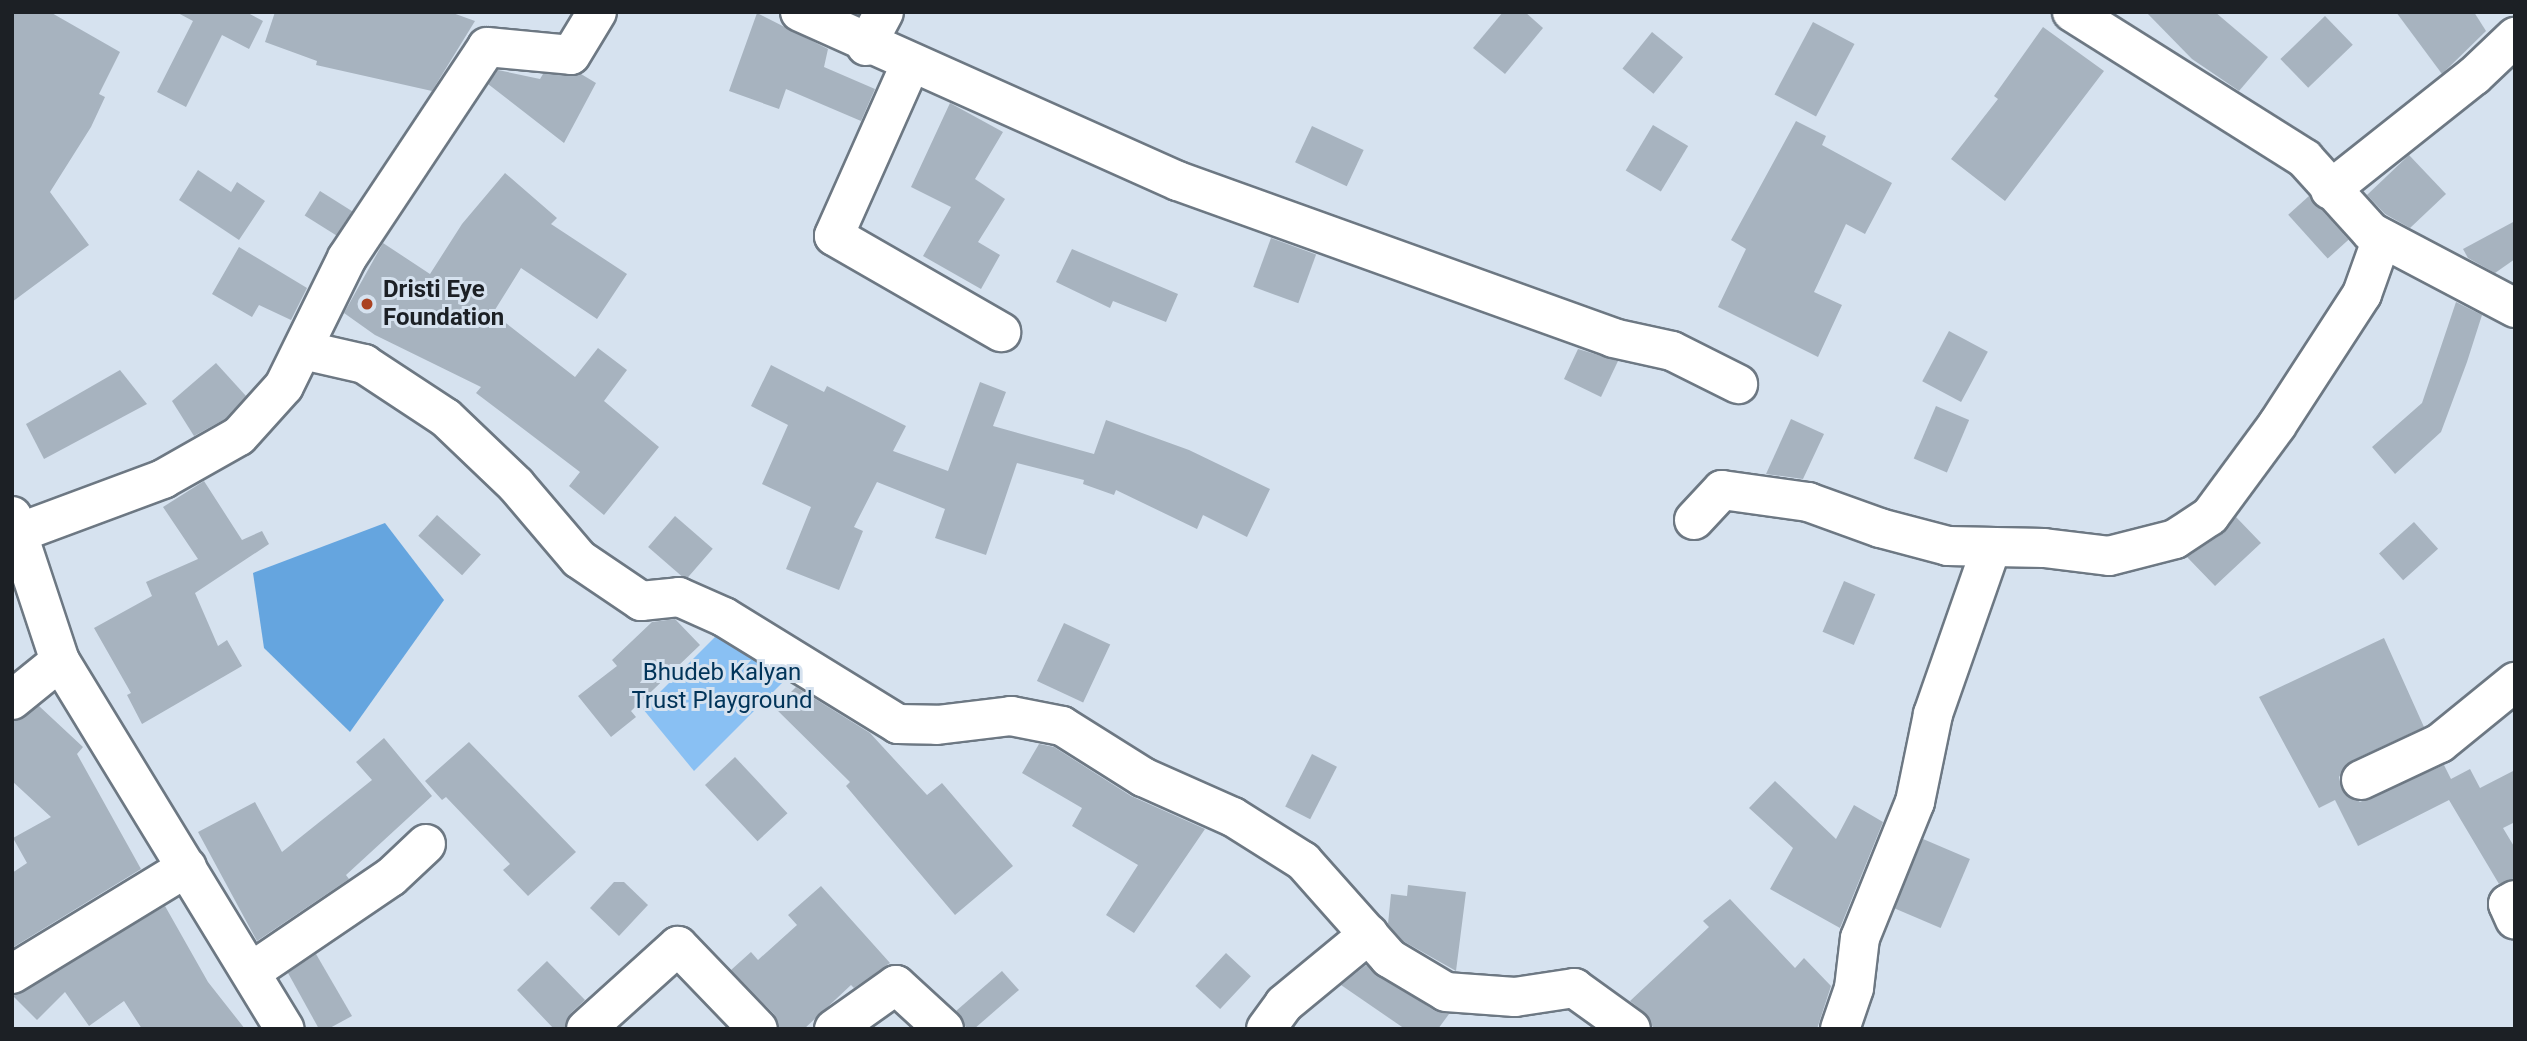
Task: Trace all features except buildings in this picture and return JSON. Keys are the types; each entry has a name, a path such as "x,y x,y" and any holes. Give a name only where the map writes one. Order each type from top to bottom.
{"street":[{"path":"285,1029 60,661 15,525 163,479 239,436 284,386 347,258 487,47 570,55 597,12"},
{"path":"800,12 866,46 1178,181 1613,338 1672,351 1738,384"},
{"path":"866,46 884,12"},
{"path":"2071,12 2305,159 2330,190 2382,238 2515,308"},
{"path":"2508,12 2515,19"},
{"path":"2330,190 2474,76 2515,37"},
{"path":"910,65 834,236 1001,331"},
{"path":"1694,520 1722,490 1808,502 1880,528 1948,546 2109,556 2175,539 2210,516 2277,425 2362,294 2382,238"},
{"path":"303,350 364,364 446,418 516,485 579,559 641,601 679,597 724,617 898,724 937,725 1011,716 1062,726 1143,776 1233,817 1303,861 1389,958 1446,992 1514,997 1574,988 1631,1029"},
{"path":"1840,1029 1854,988 1860,938 1915,802 1933,714 1991,548"},
{"path":"12,701 60,661"},
{"path":"2361,780 2440,743 2515,682"},
{"path":"251,972 391,877 426,844"},
{"path":"12,974 187,867"},
{"path":"2515,900 2508,904 2515,920"},
{"path":"1266,1029 1284,1004 1369,934"},
{"path":"586,1029 678,946 758,1029"},
{"path":"834,1029 896,985 944,1029"}],"green space":[{"name":"Bhudeb Kalyan Trust Playground","path":"731,621 801,664 694,771 643,709"}],"shaded area":[{"path":"385,523 444,600 350,732 264,648 253,573"}],"place":[{"name":"Dristi Eye Foundation","path":"367,304"}]}
